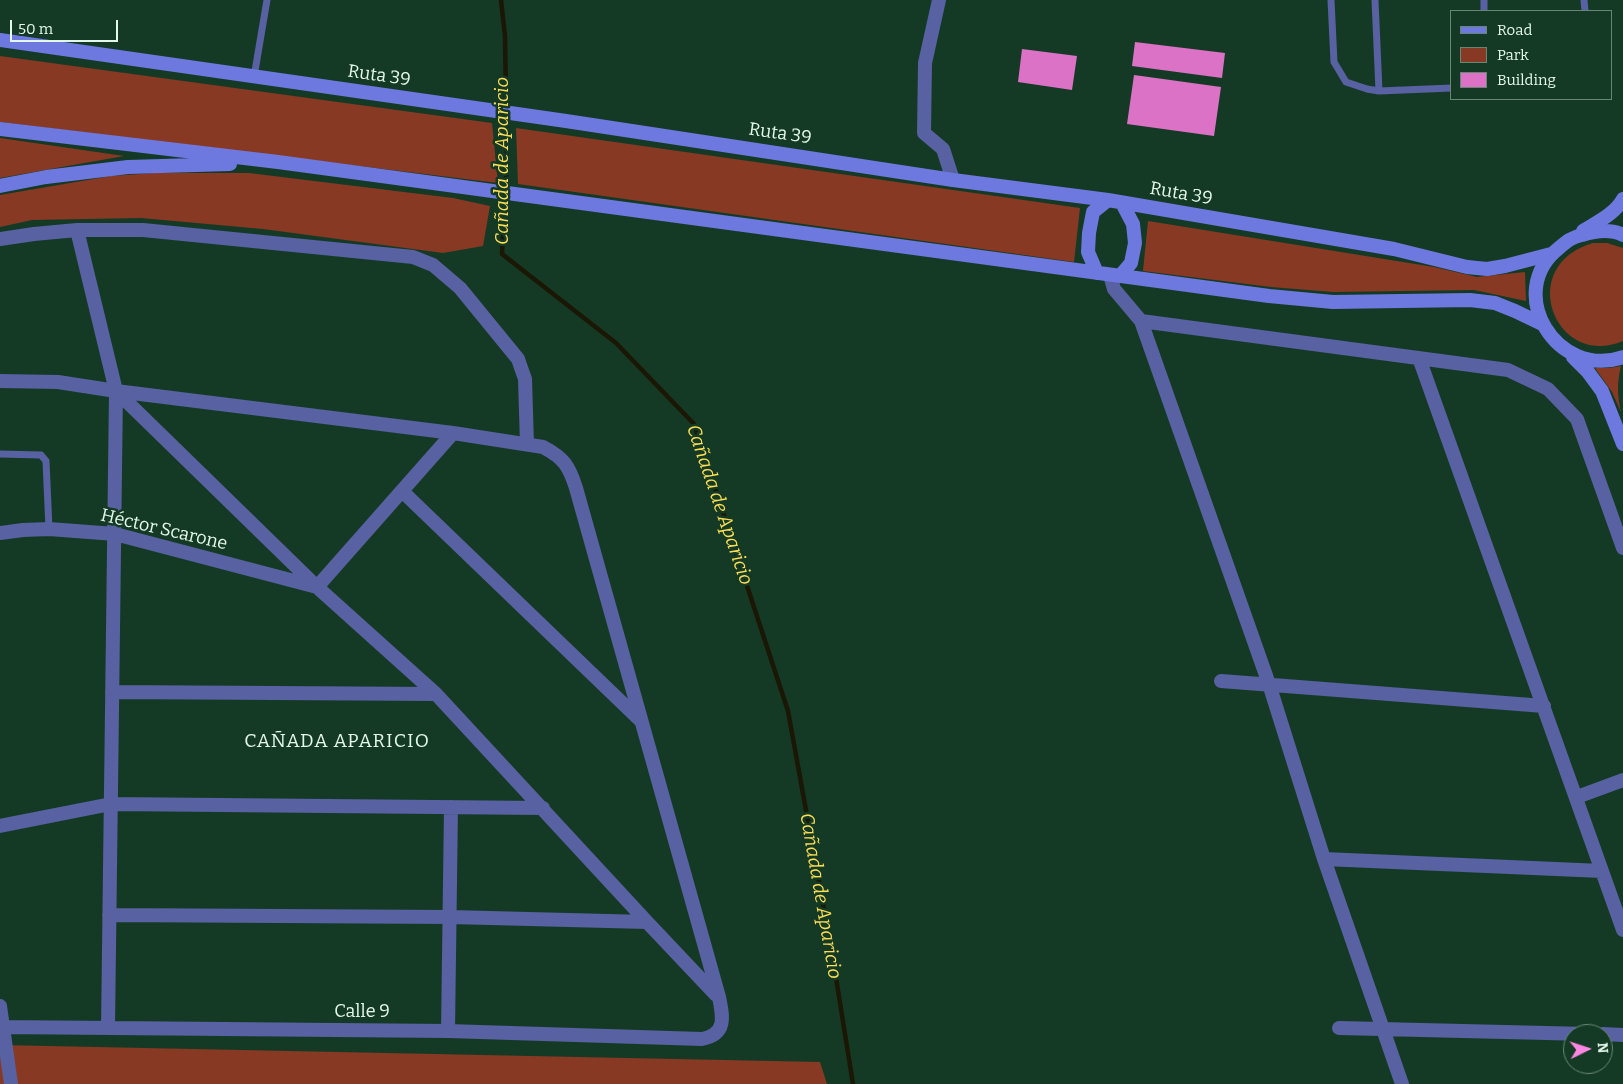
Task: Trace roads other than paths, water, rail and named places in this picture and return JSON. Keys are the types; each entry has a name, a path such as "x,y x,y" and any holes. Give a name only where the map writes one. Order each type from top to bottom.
{"main road":[{"name":"Ruta 39","path":"0,40 886,168 953,180 1108,200 1394,249 1467,267 1487,269 1551,254"},
{"path":"0,129 278,162 1269,296 1333,302 1470,300 1495,303 1542,324"},
{"path":"0,186 46,177 128,167 278,162"},
{"path":"1623,199 1621,204 1609,215 1572,238 1551,254 1541,270 1536,288 1537,306 1542,324 1554,340 1588,372 1602,391 1623,444"},
{"path":"1108,200 1093,212 1088,233 1088,252 1109,275"},
{"path":"1109,275 1131,263 1135,243 1133,224 1122,203"},
{"path":"1572,238 1595,231 1623,235"},
{"path":"1569,353 1590,360 1612,360 1623,357"}],"street":[{"path":"940,0 925,63 924,133 943,149 953,180"},
{"path":"0,239 77,230 143,230 413,256 433,266 460,288 518,359 525,379 527,444"},
{"path":"77,230 116,391 108,1028"},
{"path":"1109,275 1114,288 1142,321 1269,684 1324,859 1402,1084"},
{"path":"1142,321 1508,370 1548,390 1577,419 1623,548"},
{"path":"1419,358 1623,930"},
{"path":"0,381 58,382 453,433 543,447 556,454 570,469 719,997"},
{"path":"116,391 317,587 436,694 719,997"},
{"path":"317,587 453,433"},
{"path":"402,491 642,722"},
{"name":"Héctor Scarone","path":"0,533 49,529 115,534 317,587"},
{"path":"1221,681 1544,706"},
{"path":"112,692 436,694"},
{"path":"1577,797 1623,780"},
{"path":"0,826 111,804 543,808"},
{"path":"448,1031 451,807"},
{"path":"1324,859 1602,871"},
{"path":"109,915 450,917 647,922"},
{"name":"Calle 9","path":"1,1027 448,1031 702,1040 712,1037 720,1028 722,1018 719,997"},
{"path":"0,1006 1,1027 11,1084"},
{"path":"1339,1028 1563,1033"}],"lane":[{"path":"254,77 268,0"},
{"path":"1331,0 1334,62 1346,82 1380,91 1450,88"},
{"path":"1375,0 1380,91"},
{"path":"0,454 40,455 46,461 49,529"}],"waterway":[{"name":"Cañada de Aparicio","path":"501,0 505,36 507,161 502,254 616,343 694,424 788,711 833,959 853,1084"}],"district":[{"name":"CAÑADA APARICIO","path":"337,742"}]}
